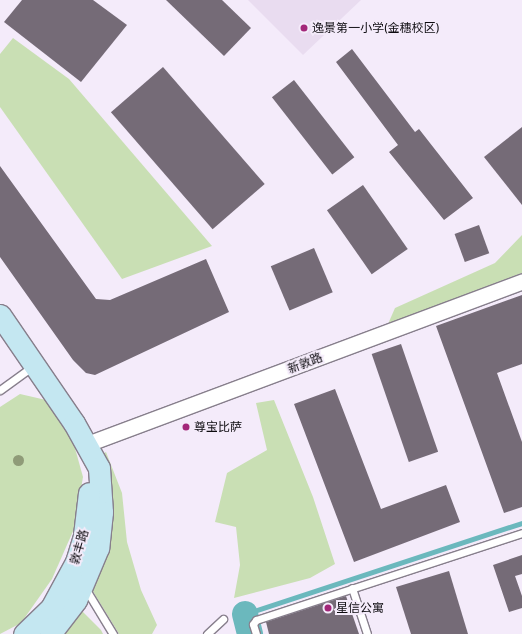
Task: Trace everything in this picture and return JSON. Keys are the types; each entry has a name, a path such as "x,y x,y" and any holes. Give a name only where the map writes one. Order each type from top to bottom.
{"street":[{"name":"新敦路","path":"87,444 522,281"},
{"name":"敦丰路","path":"0,315 87,444 99,468 102,512 98,548 84,586 65,617 50,634"},
{"name":"敦丰路","path":"24,634 51,608 76,562 89,505 87,444"}],"lane":[{"path":"0,390 34,365"},
{"path":"256,634 253,624 256,620 522,533"},
{"path":"84,586 113,634"},
{"path":"352,588 367,634"},
{"path":"207,634 223,619"}],"shaded area":[{"name":"逸景第一小学(金穗校区)","path":"248,0 361,0 303,55"}],"green space":[{"path":"13,38 69,79 212,246 122,279 0,107 0,54"},
{"path":"522,235 522,273 388,324 395,308 495,263"},
{"path":"20,394 46,400 73,441 83,477 74,529 52,579 21,623 0,634 0,407"},
{"path":"274,400 313,497 335,564 310,578 234,598 240,565 236,527 215,522 227,473 267,450 256,403"},
{"path":"106,452 122,493 127,542 141,590 157,625 152,634 119,634 89,585 99,456"},
{"path":"82,611 101,630 103,634 61,634"}],"building":[{"path":"22,0 93,0 127,25 81,82 4,22"},
{"path":"166,0 222,0 251,28 224,56"},
{"path":"352,49 415,132 419,129 473,198 444,220 389,152 398,145 336,62"},
{"path":"163,67 265,184 213,229 111,112"},
{"path":"294,80 354,157 332,174 272,97"},
{"path":"522,127 522,205 484,157"},
{"path":"0,166 96,299 110,300 206,259 229,312 95,375 86,373 73,360 0,257"},
{"path":"363,185 408,249 372,274 327,210"},
{"path":"479,225 489,253 465,262 455,234"},
{"path":"314,248 333,292 289,311 271,266"},
{"path":"522,295 522,364 497,373 522,442 522,507 504,513 436,326"},
{"path":"401,344 438,452 409,462 372,354"},
{"path":"335,389 381,509 446,485 460,522 354,562 294,404"},
{"path":"522,555 522,574 515,576 522,596 522,608 509,612 493,565"},
{"path":"449,571 468,634 411,634 396,587"},
{"name":"星信公寓","path":"346,596 359,634 269,634 266,622"}],"waterway":[{"path":"245,614 522,523"},
{"path":"245,614 250,634"}],"place":[{"name":"逸景第一小学(金穗校区)","path":"304,28"},
{"name":"尊宝比萨","path":"186,427"},
{"name":"星信公寓","path":"328,608"}]}
